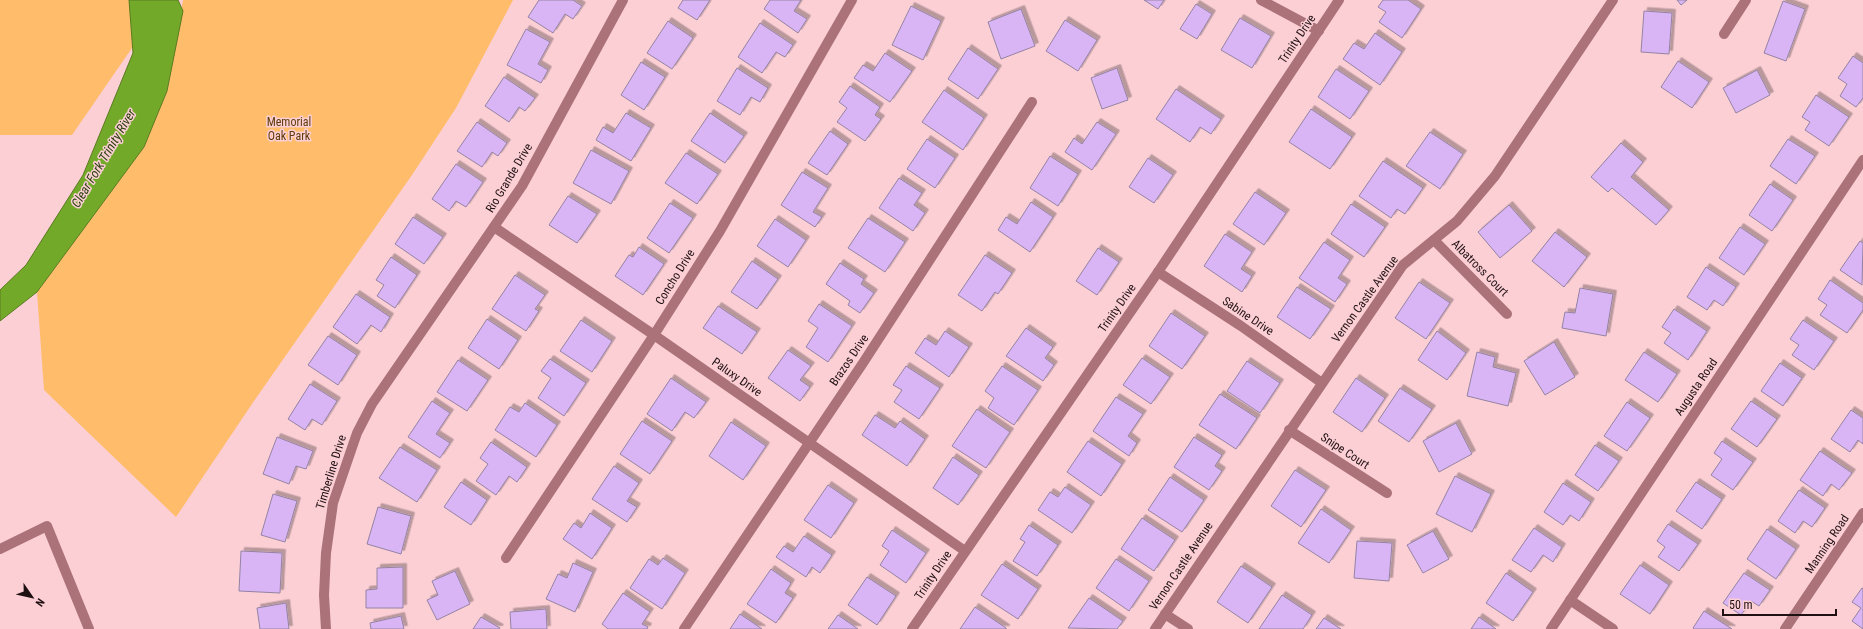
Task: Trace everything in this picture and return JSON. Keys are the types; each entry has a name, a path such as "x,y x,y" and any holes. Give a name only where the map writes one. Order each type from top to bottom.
{"street":[{"name":"Rio Grande Drive","path":"403,360 522,186 622,0"},
{"name":"Concho Drive","path":"506,558 654,335 720,231 852,0"},
{"path":"1261,0 1319,31"},
{"name":"Trinity Drive","path":"912,629 964,551 1158,272 1339,0"},
{"name":"Vernon Castle Avenue","path":"1155,629 1289,430 1403,265 1457,221 1495,176 1614,0"},
{"path":"1724,34 1746,0"},
{"name":"Brazos Drive","path":"684,629 867,356 1032,102"},
{"name":"Augusta Road","path":"1551,629 1863,160"},
{"name":"Paluxy Drive","path":"494,227 654,335 964,551"},
{"name":"Albatross Court","path":"1434,240 1507,314"},
{"name":"Sabine Drive","path":"1158,272 1241,326 1322,383"},
{"name":"Timberline Drive","path":"326,629 324,595 326,553 333,503 357,433 372,404 403,360"},
{"name":"Snipe Court","path":"1289,430 1387,493"},
{"name":"Manning Road","path":"1785,629 1863,513"},
{"path":"0,549 46,526 89,629"},
{"path":"1570,600 1613,629"},
{"path":"1165,614 1188,629"}],"green space":[{"path":"0,0 165,0 72,135 0,135"},
{"name":"Memorial Oak Park","path":"183,0 513,0 456,108 412,175 254,401 176,517 44,390 37,292 144,147 167,91"}],"water":[{"name":"Clear Fork Trinity River","path":"129,0 178,0 183,11 167,91 144,147 37,292 0,321 0,290 26,265 83,175 133,53"}],"building":[{"path":"539,0 573,0 582,6 573,19 565,14 553,33 528,17"},
{"path":"683,0 710,0 697,20 678,8"},
{"path":"770,0 801,0 794,11 807,19 798,33 764,9"},
{"path":"1144,0 1164,0 1158,9"},
{"path":"1383,0 1408,0 1421,9 1402,38 1379,22 1386,12 1378,7"},
{"path":"1677,0 1687,0 1681,5"},
{"path":"1783,1 1805,9 1786,61 1764,53"},
{"path":"1196,4 1212,14 1197,39 1180,29"},
{"path":"911,6 941,21 923,60 892,45"},
{"path":"1021,9 1035,46 1001,59 988,22"},
{"path":"1644,11 1672,13 1669,54 1641,52"},
{"path":"1240,18 1271,36 1252,68 1221,50"},
{"path":"1065,20 1097,40 1078,71 1046,51"},
{"path":"668,21 693,38 672,69 647,53"},
{"path":"760,23 793,45 785,57 776,52 762,73 738,57"},
{"path":"526,29 550,42 538,64 548,70 541,83 507,65"},
{"path":"1375,33 1402,52 1380,85 1343,59 1354,43 1364,49"},
{"path":"968,48 998,69 978,99 948,79"},
{"path":"885,53 912,71 890,102 854,78 863,65 873,71"},
{"path":"1853,56 1863,63 1863,98 1856,107 1840,96 1847,84 1838,78"},
{"path":"1678,61 1709,82 1692,108 1661,87"},
{"path":"641,62 665,77 644,110 621,95"},
{"path":"737,68 768,88 760,102 751,97 740,115 717,101"},
{"path":"1117,68 1128,100 1102,109 1091,78"},
{"path":"1336,69 1369,91 1350,119 1318,97"},
{"path":"1757,70 1770,95 1736,113 1723,88"},
{"path":"504,77 535,98 525,111 519,107 509,122 485,106"},
{"path":"850,86 880,107 875,115 881,119 865,141 837,122 847,108 839,102"},
{"path":"1176,89 1221,119 1211,134 1200,127 1190,142 1156,119"},
{"path":"944,90 984,118 963,150 922,122"},
{"path":"1816,95 1849,117 1829,146 1805,130 1810,122 1802,117"},
{"path":"1311,109 1352,137 1330,169 1289,142"},
{"path":"626,113 651,128 631,161 596,140 603,127 613,133"},
{"path":"710,113 744,136 725,163 691,141"},
{"path":"477,122 507,143 498,156 492,152 482,167 457,151"},
{"path":"1097,122 1116,134 1092,170 1065,152 1074,138 1082,144"},
{"path":"830,131 848,144 827,175 808,163"},
{"path":"1430,132 1463,154 1440,189 1406,166"},
{"path":"927,139 955,158 935,188 907,169"},
{"path":"1788,139 1815,156 1796,184 1770,166"},
{"path":"1621,143 1643,162 1631,177 1669,210 1656,225 1612,188 1608,192 1591,177"},
{"path":"591,150 629,171 611,204 573,183"},
{"path":"686,153 718,174 697,204 665,183"},
{"path":"1050,156 1078,174 1058,206 1030,188"},
{"path":"1148,158 1173,175 1154,203 1129,187"},
{"path":"1383,161 1423,188 1405,214 1397,209 1391,218 1359,196"},
{"path":"456,164 483,182 466,207 456,201 449,211 432,199"},
{"path":"802,172 828,188 813,212 822,217 815,227 781,205"},
{"path":"899,178 922,193 914,205 925,213 913,231 879,208"},
{"path":"1770,184 1793,200 1772,231 1749,215"},
{"path":"1255,192 1286,213 1264,245 1233,224"},
{"path":"568,196 597,214 577,243 549,225"},
{"path":"1031,202 1053,217 1030,252 998,230 1006,217 1017,224"},
{"path":"670,203 693,218 669,253 647,238"},
{"path":"1351,204 1385,227 1364,257 1331,234"},
{"path":"1509,205 1532,231 1500,258 1478,232"},
{"path":"413,217 443,237 424,264 395,244"},
{"path":"868,218 905,242 885,272 848,248"},
{"path":"775,219 806,240 788,267 757,246"},
{"path":"1740,227 1765,244 1744,275 1719,258"},
{"path":"1555,232 1587,257 1564,287 1532,261"},
{"path":"1225,234 1252,252 1241,269 1252,276 1242,292 1204,266"},
{"path":"1860,241 1863,243 1862,285 1840,270"},
{"path":"1324,242 1350,260 1338,278 1347,284 1335,302 1299,278"},
{"path":"639,247 664,264 643,295 615,276 629,255 633,257"},
{"path":"1098,248 1119,262 1097,295 1076,281"},
{"path":"985,255 1012,273 998,294 995,292 982,311 958,295"},
{"path":"391,257 417,275 395,308 377,296 384,285 376,280"},
{"path":"752,261 778,279 757,309 731,292"},
{"path":"840,263 864,279 861,284 874,293 860,313 848,305 850,301 826,284"},
{"path":"1706,267 1736,287 1723,306 1714,300 1707,310 1687,297"},
{"path":"515,275 545,295 535,309 539,311 526,331 492,309"},
{"path":"1830,280 1863,303 1863,310 1847,333 1820,315 1827,305 1818,299"},
{"path":"1419,282 1450,303 1426,339 1395,318"},
{"path":"1297,287 1331,309 1310,339 1277,317"},
{"path":"1580,288 1613,294 1606,336 1562,328 1565,312 1575,313"},
{"path":"356,294 390,317 381,332 371,325 357,344 333,327"},
{"path":"819,304 852,326 828,362 806,347 818,328 808,321"},
{"path":"718,306 757,332 742,354 703,328"},
{"path":"1674,309 1707,331 1688,360 1664,343 1671,333 1662,327"},
{"path":"1171,313 1205,336 1182,369 1149,346"},
{"path":"487,319 518,340 499,369 468,348"},
{"path":"581,320 612,341 592,372 560,351"},
{"path":"1803,320 1834,341 1814,370 1792,355 1799,345 1790,339"},
{"path":"1026,328 1053,347 1045,358 1054,365 1043,381 1006,356"},
{"path":"945,331 969,347 949,377 915,353 925,338 936,345"},
{"path":"1437,331 1466,353 1447,380 1418,360"},
{"path":"328,336 357,355 338,385 308,365"},
{"path":"1554,342 1575,377 1545,395 1524,361"},
{"path":"788,350 811,366 800,380 810,387 800,401 768,378"},
{"path":"1477,352 1495,357 1493,367 1516,373 1508,406 1467,396"},
{"path":"1644,352 1677,374 1658,402 1625,380"},
{"path":"1142,358 1170,377 1151,404 1123,385"},
{"path":"550,359 586,383 564,416 538,398 551,378 541,371"},
{"path":"458,360 488,380 467,411 437,392"},
{"path":"1247,361 1280,383 1260,413 1227,391"},
{"path":"1780,363 1802,378 1783,406 1761,391"},
{"path":"906,366 940,388 919,419 894,402 902,390 893,385"},
{"path":"1002,366 1038,390 1014,425 988,408 994,398 985,391"},
{"path":"671,378 706,402 694,418 685,412 672,431 647,414"},
{"path":"1356,378 1385,398 1362,432 1333,412"},
{"path":"310,384 337,401 322,425 312,419 305,430 288,419"},
{"path":"1400,388 1432,409 1409,442 1378,421"},
{"path":"1220,394 1257,418 1236,449 1199,425"},
{"path":"1116,397 1143,414 1128,436 1137,443 1129,456 1093,431"},
{"path":"432,401 450,413 436,434 450,443 440,458 408,437"},
{"path":"1751,401 1777,419 1757,447 1731,429"},
{"path":"1627,402 1650,418 1627,451 1604,436"},
{"path":"525,403 557,425 536,457 495,430 510,407 519,412"},
{"path":"977,409 1010,432 986,468 952,446"},
{"path":"1851,410 1863,418 1863,444 1858,440 1850,452 1831,439"},
{"path":"875,415 895,428 900,421 925,439 907,466 862,435"},
{"path":"642,421 672,441 650,474 620,454"},
{"path":"731,422 766,446 743,480 709,456"},
{"path":"1456,423 1472,454 1439,472 1423,441"},
{"path":"277,437 313,451 306,469 296,466 289,484 263,474"},
{"path":"1194,437 1222,455 1215,466 1222,471 1209,490 1174,467"},
{"path":"1088,441 1122,464 1101,496 1067,472"},
{"path":"1722,441 1753,462 1733,490 1711,475 1722,459 1714,453"},
{"path":"491,442 527,467 517,482 509,476 496,495 476,481 488,464 480,458"},
{"path":"1595,445 1619,461 1598,491 1575,475"},
{"path":"400,447 437,470 417,502 379,478"},
{"path":"1820,451 1852,473 1839,490 1831,484 1823,496 1800,480"},
{"path":"953,457 979,475 958,505 933,488"},
{"path":"614,466 639,483 627,501 637,507 627,522 592,499"},
{"path":"1295,470 1326,490 1301,527 1271,506"},
{"path":"1455,476 1491,494 1472,532 1436,514"},
{"path":"1170,477 1204,500 1182,532 1148,510"},
{"path":"461,482 487,500 471,525 444,507"},
{"path":"1696,482 1722,499 1702,529 1676,511"},
{"path":"1563,483 1591,502 1579,521 1570,515 1563,525 1544,512"},
{"path":"828,485 854,503 831,538 804,520"},
{"path":"1065,487 1091,505 1072,533 1038,510 1050,492 1058,497"},
{"path":"1799,490 1825,508 1812,527 1803,521 1795,533 1778,521"},
{"path":"273,494 297,501 285,542 261,535"},
{"path":"378,507 411,516 401,554 367,544"},
{"path":"1321,509 1351,530 1329,563 1298,543"},
{"path":"590,513 612,528 592,559 563,539 574,523 581,528"},
{"path":"1142,518 1175,540 1154,571 1121,549"},
{"path":"1668,524 1698,544 1679,571 1658,557 1665,547 1657,541"},
{"path":"1029,525 1058,545 1037,576 1013,561 1025,542 1020,539"},
{"path":"1534,528 1562,547 1553,562 1543,555 1531,572 1512,560"},
{"path":"1767,529 1796,549 1776,579 1747,559"},
{"path":"892,530 926,553 906,583 880,565 889,551 882,546"},
{"path":"1433,531 1449,559 1423,573 1407,545"},
{"path":"804,536 832,555 820,573 812,567 806,577 776,557 784,546 793,552"},
{"path":"1357,541 1392,543 1389,581 1354,578"},
{"path":"241,551 282,553 280,593 239,591"},
{"path":"663,558 685,573 662,609 630,588 649,559 658,565"},
{"path":"1116,559 1149,581 1129,611 1096,588"},
{"path":"573,563 593,572 575,612 546,599 558,574 567,578"},
{"path":"1002,564 1038,589 1018,619 981,595"},
{"path":"1640,565 1669,585 1650,614 1620,594"},
{"path":"1241,566 1272,587 1248,623 1217,602"},
{"path":"403,567 403,608 366,608 366,590 377,589 377,568"},
{"path":"771,569 791,583 785,593 793,598 776,623 747,604"},
{"path":"455,571 470,604 437,620 427,600 438,595 432,581"},
{"path":"1506,573 1533,592 1513,621 1486,603"},
{"path":"1744,573 1770,590 1759,606 1751,601 1741,615 1723,603"},
{"path":"867,577 896,596 877,625 848,605"},
{"path":"1862,588 1863,629 1852,621 1861,608 1852,602"},
{"path":"623,593 650,612 642,624 648,627 647,629 608,629 602,624"},
{"path":"1282,595 1312,615 1303,629 1259,629"},
{"path":"1089,598 1123,621 1117,629 1068,628"},
{"path":"286,603 289,629 260,629 257,608"},
{"path":"975,607 1006,628 1006,629 960,629"},
{"path":"546,609 547,629 511,629 510,612"},
{"path":"1704,611 1732,629 1694,629 1693,628"},
{"path":"740,614 762,629 730,629"},
{"path":"838,615 858,629 828,629"},
{"path":"401,616 404,629 371,629 370,623"},
{"path":"481,617 500,628 473,629"},
{"path":"1479,617 1496,629 1471,629"},
{"path":"1324,618 1341,629 1316,629"}]}
